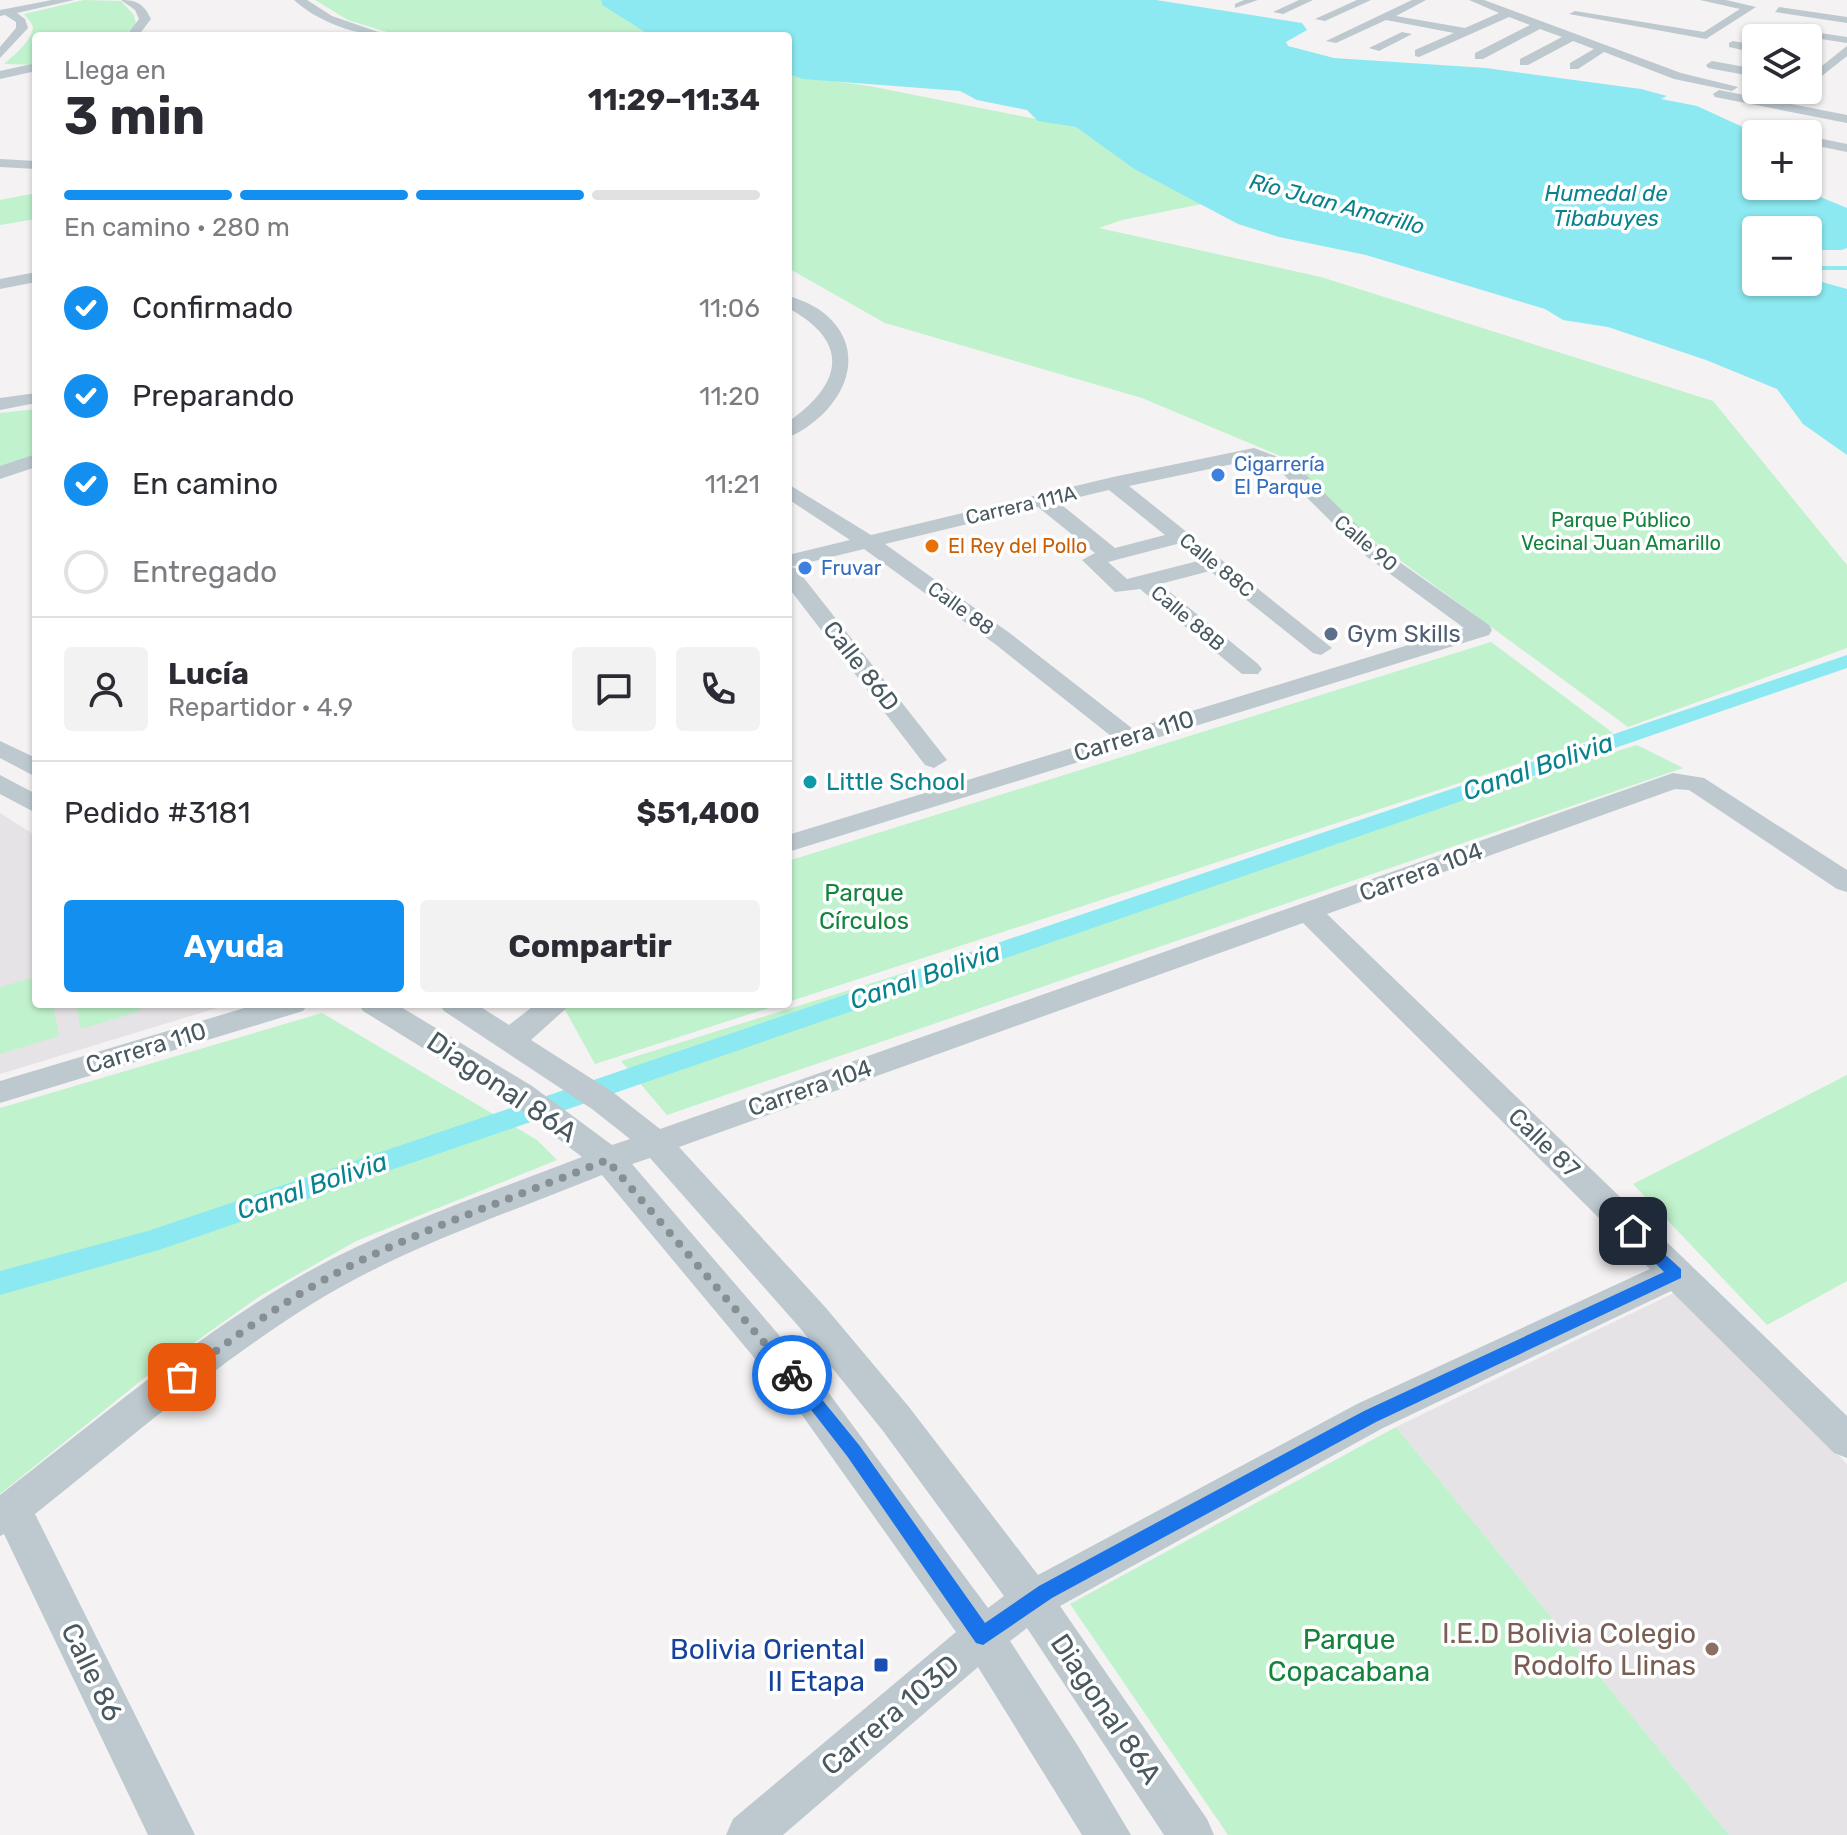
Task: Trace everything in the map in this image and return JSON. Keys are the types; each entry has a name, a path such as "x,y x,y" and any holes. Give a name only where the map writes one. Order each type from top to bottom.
{"street":[{"path":"4,12 69,0"},
{"path":"126,0 140,8 145,19 135,32"},
{"path":"299,0 328,18 372,32"},
{"path":"1239,6 1253,0"},
{"path":"1279,12 1308,0"},
{"path":"1321,19 1366,0"},
{"path":"1332,41 1421,0"},
{"path":"1575,14 1706,36 1750,7 1705,0"},
{"path":"1472,3 1573,36 1638,61 1667,77 1732,87"},
{"path":"1776,6 1847,9"},
{"path":"1776,6 1847,20"},
{"path":"1776,6 1847,29"},
{"path":"0,54 22,28 21,21 4,12"},
{"path":"1429,25 1453,13"},
{"path":"1419,53 1508,13"},
{"path":"1385,17 1466,32"},
{"path":"1479,56 1540,24"},
{"path":"1365,26 1446,42"},
{"path":"1375,48 1406,34"},
{"path":"1524,62 1573,36"},
{"path":"1733,45 1742,47"},
{"path":"1574,66 1603,48"},
{"path":"1822,69 1838,56"},
{"path":"1742,60 1714,59 1742,70"},
{"path":"1618,71 1638,61"},
{"path":"0,73 32,68"},
{"path":"1742,82 1719,94 1742,98"},
{"path":"1806,118 1833,101"},
{"path":"1770,104 1847,133"},
{"path":"1806,118 1847,119"},
{"path":"1822,143 1847,148"},
{"path":"0,163 32,165"},
{"path":"0,284 32,278"},
{"path":"792,303 823,322 838,339 844,358 842,379 829,399 792,428"},
{"path":"0,404 32,399"},
{"name":"Carrera 111A","path":"792,560 1113,483 1254,454"},
{"name":"Calle 90","path":"1254,454 1287,467 1357,539 1481,630"},
{"path":"0,473 32,461"},
{"name":"Calle 88C","path":"1113,483 1321,648"},
{"name":"Calle 88","path":"792,493 869,541 1019,649 1127,737"},
{"path":"1042,500 1111,555 1181,537"},
{"name":"Calle 88B","path":"1111,555 1093,560 1123,587 1146,583 1250,669"},
{"path":"1146,583 1215,563"},
{"name":"Calle 86D","path":"792,578 934,760"},
{"name":"Carrera 110","path":"793,833 1127,737 1481,630"},
{"path":"3,752 32,747"},
{"path":"3,752 32,767"},
{"name":"Carrera 104","path":"6,1514 230,1339 304,1291 378,1252 655,1142 1683,781 1710,792 1847,883"},
{"path":"0,783 32,803"},
{"name":"Calle 87","path":"1309,913 1847,1441"},
{"name":"Diagonal 86A","path":"380,1008 554,1116 607,1160 731,1301 844,1439 983,1636 1108,1835"},
{"name":"Diagonal 86A","path":"461,1008 603,1101 655,1142 813,1318 896,1419 1032,1600 1191,1835"},
{"path":"512,1039 551,1008"},
{"name":"Carrera 110","path":"0,1092 252,1011"},
{"name":"Carrera 103D","path":"749,1835 983,1636 1032,1600 1370,1416 1676,1273"},
{"name":"Calle 86","path":"6,1514 172,1835"}],"shaded area":[{"path":"0,813 32,833 32,1008 217,1008 0,1074"},
{"name":"I.E.D Bolivia Colegio Rodolfo Llinas","path":"1676,1292 1847,1464 1847,1835 1729,1835 1396,1427"}],"green space":[{"path":"84,0 121,1 134,15 136,24 129,32 32,32 32,65 4,64 29,39 33,26 24,14"},
{"path":"315,0 601,0 602,5 645,32 387,32 348,20"},
{"name":"Parque Público Vecinal Juan Amarillo","path":"792,76 869,86 1076,127 1134,169 1202,204 1122,220 1099,228 1321,277 1713,401 1847,565 1847,648 1628,727 1368,537 1285,458 1142,398 885,323 792,270"},
{"path":"32,194 32,220 0,225 0,200"},
{"path":"32,409 32,458 0,468 0,413"},
{"name":"Parque Círculos","path":"1491,642 1613,733 792,1001 792,860"},
{"path":"1637,745 1683,768 667,1115 621,1061"},
{"path":"32,978 32,1008 54,1008 59,1036 0,1054 0,987"},
{"path":"77,1008 139,1008 140,1011 81,1029"},
{"path":"564,1008 769,1008 595,1064"},
{"path":"322,1013 537,1140 557,1160 356,1241 260,1296 143,1379 0,1494 0,1108"},
{"path":"1847,1075 1847,1281 1767,1325 1633,1184"},
{"name":"Parque Copacabana","path":"1396,1427 1729,1835 1228,1835 1070,1604"}],"water":[{"name":"Humedal de Tibabuyes","path":"601,0 1156,0 1302,23 1307,30 1286,42 1288,46 1334,58 1486,68 1641,89 1667,96 1661,99 1697,106 1742,127 1742,200 1822,198 1847,208 1847,248 1842,250 1822,250 1822,216 1742,216 1742,296 1822,296 1822,282 1847,289 1847,455 1803,424 1777,389 1706,360 1608,327 1563,320 1545,309 1366,255 1279,237 1238,224 1134,169 1076,127 1038,121 1027,110 977,100 960,91 803,79 792,75 792,32 645,32 602,5"}],"waterway":[{"path":"1822,268 1847,268"},
{"name":"Canal Bolivia","path":"0,1283 149,1242 1847,661"}],"way so far":[{"path":"182,1377 230,1339 304,1291 378,1252 607,1160 792,1375"}],"place":[{"name":"Cigarrería El Parque","path":"1218,475"},
{"name":"El Rey del Pollo","path":"932,546"},
{"name":"Fruvar","path":"805,568"},
{"name":"Gym Skills","path":"1331,634"},
{"name":"Little School","path":"810,782"},
{"name":"I.E.D Bolivia Colegio Rodolfo Llinas","path":"1712,1649"},
{"name":"Bolivia Oriental II Etapa","path":"881,1665"}],"route":[{"path":"792,1375 853,1451 983,1636 1046,1592 1370,1416 1676,1273 1633,1231"}],"water label":[{"name":"Río Juan Amarillo","path":"1337,204"}]}
